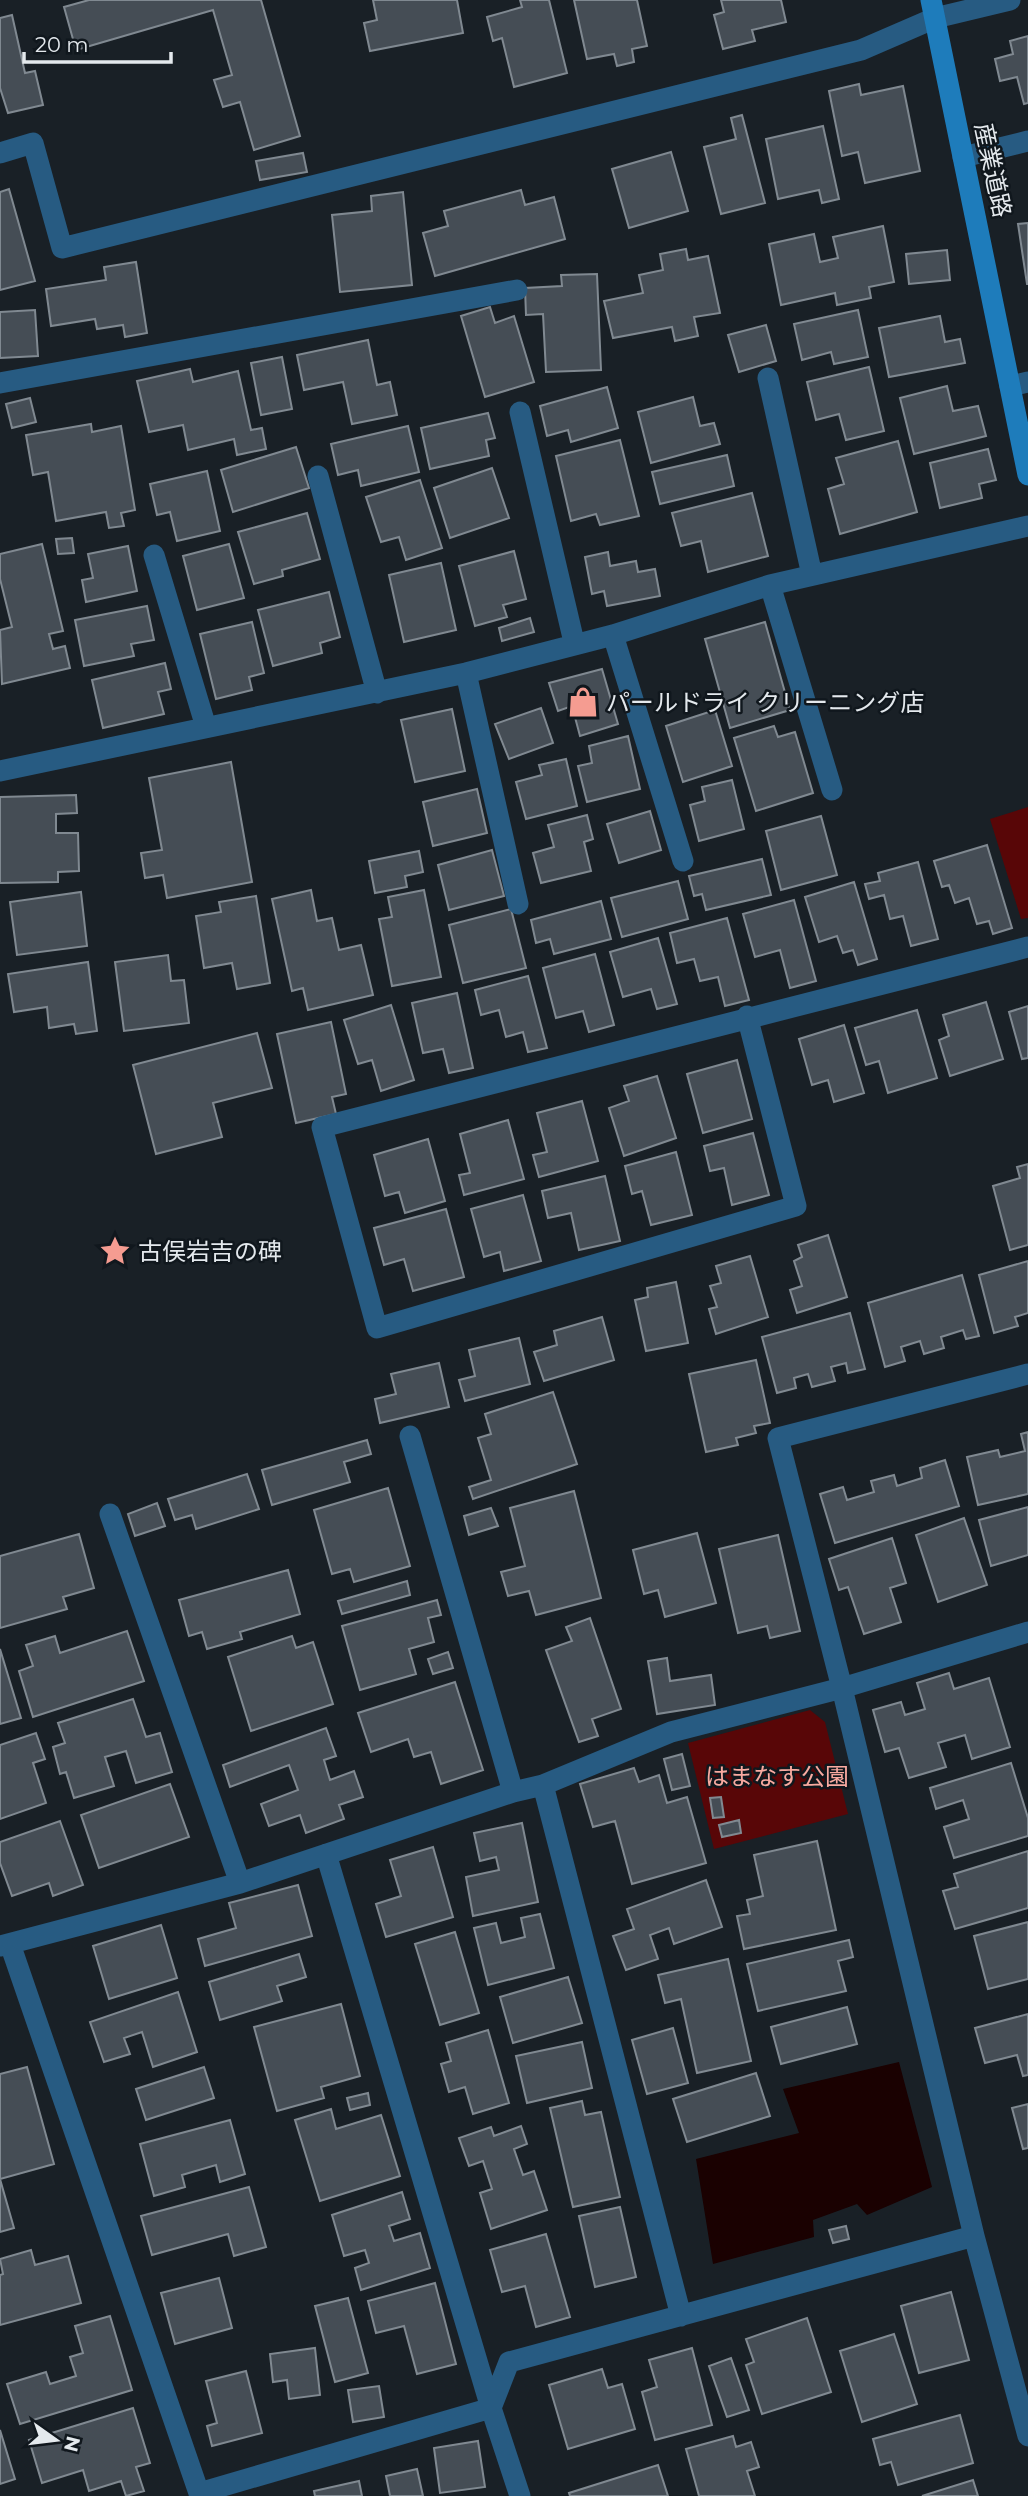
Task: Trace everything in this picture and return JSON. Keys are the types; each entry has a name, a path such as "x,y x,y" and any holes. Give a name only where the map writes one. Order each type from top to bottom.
{"street":[{"path":"0,153 33,143 62,248 861,50 933,9 1010,0"},
{"name":"産業道路","path":"933,9 963,157 1019,384 1028,475"},
{"path":"963,157 1028,141"},
{"path":"0,383 517,290"},
{"path":"768,378 812,575"},
{"path":"520,412 574,642"},
{"path":"318,476 377,694"},
{"path":"0,771 377,694 466,673 574,642 613,635 770,585 1028,526"},
{"path":"154,555 206,727"},
{"path":"770,585 832,790"},
{"path":"613,635 683,861"},
{"path":"466,673 518,904"},
{"path":"747,1016 796,1206 377,1328 322,1126 747,1016 1028,947"},
{"path":"1028,1374 778,1438 842,1688 974,2236 1028,2436"},
{"path":"410,1436 513,1792"},
{"path":"110,1514 240,1883"},
{"path":"491,2409 200,2495 5,1945 240,1883 513,1792 543,1785 671,1732 842,1688 1028,1632"},
{"path":"543,1785 681,2316"},
{"path":"326,1854 491,2409 520,2496"},
{"path":"491,2409 509,2362 974,2236"}],"green space":[{"path":"1028,807 1028,918 1021,919 990,819"},
{"name":"はまなす公園","path":"810,1710 825,1722 848,1814 714,1849 688,1743"}],"shaded area":[{"path":"899,2062 932,2187 867,2215 857,2204 813,2220 814,2237 713,2264 696,2159 799,2133 783,2089"}],"building":[{"path":"89,0 261,0 300,136 254,150 240,102 223,107 214,80 232,75 213,10 76,50 64,7"},
{"path":"373,0 457,0 463,33 370,51 364,23 377,20"},
{"path":"520,0 549,0 567,73 514,87 502,38 493,41 487,17 522,7"},
{"path":"574,0 637,0 647,46 632,49 634,62 617,66 614,54 587,59"},
{"path":"721,0 781,0 786,22 752,30 755,41 723,49 714,15 724,12"},
{"path":"12,15 25,73 35,71 43,105 8,113 0,88 0,18"},
{"path":"1028,36 1028,103 1024,104 1017,77 1000,81 995,59 1013,54 1010,41"},
{"path":"859,84 861,95 903,86 920,171 865,183 858,152 842,156 829,91"},
{"path":"742,115 765,203 721,214 704,147 736,139 731,118"},
{"path":"823,126 839,199 822,203 819,190 778,199 766,139"},
{"path":"671,152 688,211 629,228 612,169"},
{"path":"303,153 307,172 260,180 256,161"},
{"path":"9,189 35,281 0,290 0,192"},
{"path":"521,190 525,205 554,197 565,239 435,276 423,233 448,226 444,211"},
{"path":"403,192 412,285 340,292 332,215 372,211 371,196"},
{"path":"1028,223 1028,284 1027,284 1018,224"},
{"path":"883,226 894,282 869,287 871,298 837,305 835,293 781,305 769,244 814,234 820,262 838,258 833,237"},
{"path":"686,249 688,260 708,256 720,313 694,317 698,336 675,341 672,327 613,338 604,301 643,293 639,275 663,270 660,254"},
{"path":"947,250 950,280 909,284 906,254"},
{"path":"136,262 147,333 125,337 123,325 97,329 95,319 51,326 46,289 106,280 104,267"},
{"path":"597,274 601,370 546,372 543,314 526,315 525,288 562,286 561,275"},
{"path":"490,307 495,323 514,316 534,382 485,397 461,316"},
{"path":"35,310 38,356 0,358 0,312"},
{"path":"858,310 868,357 834,364 831,352 802,360 794,324"},
{"path":"940,316 945,342 960,339 965,363 889,377 879,328"},
{"path":"766,325 776,361 739,372 728,335"},
{"path":"368,340 377,385 390,382 397,415 352,424 343,382 304,390 297,355"},
{"path":"282,357 292,409 261,415 251,363"},
{"path":"869,367 884,431 846,440 839,414 816,420 807,382"},
{"path":"190,369 193,382 238,371 251,430 262,428 266,449 237,455 234,439 188,450 183,425 149,432 137,381"},
{"path":"947,386 953,411 978,406 986,436 914,454 900,398"},
{"path":"607,387 618,428 571,442 568,430 547,436 540,406"},
{"path":"693,397 700,426 714,423 720,444 651,463 638,412"},
{"path":"30,398 36,422 12,428 6,404"},
{"path":"488,413 495,438 486,440 489,456 430,469 421,428"},
{"path":"91,424 92,432 121,426 135,510 121,513 124,526 109,528 106,512 56,521 48,472 33,475 26,435"},
{"path":"408,426 419,472 361,486 358,470 338,475 331,444"},
{"path":"620,440 639,516 600,525 596,514 571,521 556,456"},
{"path":"898,441 917,512 840,534 828,489 844,484 836,458"},
{"path":"296,447 309,488 233,512 221,470"},
{"path":"988,449 996,480 979,484 982,498 940,508 930,463"},
{"path":"727,455 734,486 660,504 652,472"},
{"path":"492,468 509,518 450,538 434,488"},
{"path":"207,471 220,531 177,541 170,512 157,515 150,484"},
{"path":"420,480 442,548 406,560 399,537 381,542 366,497"},
{"path":"752,493 768,556 708,572 701,541 681,546 672,513"},
{"path":"307,513 320,559 282,570 283,576 254,584 238,532"},
{"path":"72,538 74,553 58,554 56,539"},
{"path":"42,544 63,631 49,634 53,649 65,646 70,668 2,684 0,630 12,627 0,579 0,554"},
{"path":"229,544 244,598 197,610 183,556"},
{"path":"128,546 137,591 86,602 82,580 93,578 88,554"},
{"path":"514,551 526,599 503,605 507,617 475,626 459,566"},
{"path":"608,552 610,566 636,561 638,572 655,569 660,596 607,606 604,591 592,594 585,557"},
{"path":"441,563 456,630 404,642 389,575"},
{"path":"329,592 340,637 320,643 322,653 273,666 258,610"},
{"path":"147,606 154,640 131,644 134,656 84,666 75,620"},
{"path":"530,618 534,632 502,641 499,628"},
{"path":"252,622 264,673 249,677 252,690 216,699 200,634"},
{"path":"765,622 790,710 730,728 705,639"},
{"path":"165,663 171,689 158,692 164,714 103,728 92,680"},
{"path":"602,669 618,724 580,736 572,706 558,711 549,683"},
{"path":"541,708 553,743 509,759 495,724"},
{"path":"452,709 465,771 415,782 401,720"},
{"path":"715,710 732,766 683,782 666,726"},
{"path":"774,726 778,737 795,732 813,793 756,811 734,738"},
{"path":"628,736 640,789 587,802 578,766 592,763 589,746"},
{"path":"566,759 577,806 526,819 516,782 542,775 539,765"},
{"path":"231,762 252,882 167,898 163,875 145,878 141,853 162,850 149,778"},
{"path":"732,780 744,829 699,841 690,805 705,801 702,787"},
{"path":"477,789 487,833 433,846 423,802"},
{"path":"76,795 77,813 56,814 56,833 78,833 79,871 58,872 58,882 0,883 0,797"},
{"path":"650,811 661,850 619,863 607,824"},
{"path":"587,815 593,839 584,842 591,871 541,883 533,853 554,847 548,825"},
{"path":"821,816 837,875 781,890 766,831"},
{"path":"987,845 1012,928 993,934 989,921 977,924 969,898 955,903 949,885 942,887 934,861"},
{"path":"492,850 504,896 449,910 438,865"},
{"path":"419,851 423,872 405,876 407,887 375,893 369,861"},
{"path":"762,859 771,895 706,910 702,894 694,896 689,876"},
{"path":"918,862 938,939 911,946 903,916 890,919 884,895 869,899 865,884 880,881 878,873"},
{"path":"678,881 688,919 622,937 611,898"},
{"path":"854,882 877,959 858,965 853,950 843,953 837,936 819,942 805,897"},
{"path":"311,890 317,921 332,918 339,950 361,945 373,995 308,1010 303,988 292,991 272,899"},
{"path":"424,890 441,977 392,986 379,919 392,917 388,897"},
{"path":"81,892 87,946 17,955 10,902"},
{"path":"256,896 270,983 237,989 232,963 204,968 196,916 221,912 219,902"},
{"path":"794,900 816,981 790,988 780,950 755,957 743,914"},
{"path":"601,901 611,939 554,954 550,939 536,943 531,920"},
{"path":"511,909 526,968 463,983 449,925"},
{"path":"727,918 749,1000 725,1006 718,977 700,981 694,959 677,963 670,933"},
{"path":"658,938 677,1004 657,1009 651,989 623,997 610,952"},
{"path":"595,954 614,1025 589,1032 583,1011 556,1018 543,968"},
{"path":"168,955 171,981 184,980 189,1023 124,1031 115,962"},
{"path":"88,962 97,1031 76,1034 74,1024 49,1028 47,1007 14,1012 8,974"},
{"path":"528,976 547,1048 528,1052 523,1032 506,1037 499,1010 481,1015 475,990"},
{"path":"457,993 473,1068 449,1073 443,1049 423,1053 412,1003"},
{"path":"986,1002 1003,1059 950,1076 939,1040 949,1036 943,1015"},
{"path":"391,1005 414,1080 381,1091 372,1060 358,1064 344,1020"},
{"path":"1028,1006 1028,1058 1022,1059 1009,1012"},
{"path":"917,1010 937,1078 888,1093 879,1061 866,1065 855,1028"},
{"path":"331,1022 346,1094 332,1097 336,1114 296,1123 277,1034"},
{"path":"844,1025 864,1093 834,1102 828,1080 812,1085 799,1039"},
{"path":"257,1033 272,1088 213,1103 222,1137 156,1154 133,1065"},
{"path":"737,1060 752,1119 703,1133 687,1074"},
{"path":"657,1076 676,1138 624,1156 609,1108 629,1101 624,1086"},
{"path":"582,1101 598,1161 539,1177 533,1155 547,1152 537,1113"},
{"path":"508,1120 524,1179 464,1195 459,1175 470,1173 460,1134"},
{"path":"753,1133 769,1195 732,1205 724,1168 710,1171 704,1146"},
{"path":"428,1139 445,1201 405,1213 399,1192 385,1196 374,1155"},
{"path":"676,1152 692,1215 651,1225 642,1191 632,1194 625,1166"},
{"path":"1028,1164 1028,1245 1010,1250 993,1186 1020,1178 1017,1167"},
{"path":"605,1176 620,1241 579,1250 571,1213 548,1218 542,1191"},
{"path":"523,1195 541,1261 504,1271 500,1252 484,1257 471,1209"},
{"path":"446,1209 464,1277 413,1291 404,1259 384,1265 374,1228"},
{"path":"828,1235 847,1297 797,1313 790,1290 802,1286 794,1261 802,1257 798,1245"},
{"path":"750,1256 768,1317 716,1334 709,1309 717,1307 710,1286 721,1283 716,1266"},
{"path":"1028,1261 1028,1313 1015,1317 1018,1326 994,1333 979,1275"},
{"path":"962,1275 979,1336 966,1339 963,1330 941,1337 944,1348 924,1354 920,1341 901,1347 905,1361 885,1367 868,1303"},
{"path":"676,1282 688,1343 646,1351 635,1300 648,1297 647,1288"},
{"path":"850,1313 865,1369 848,1373 846,1363 831,1367 835,1381 812,1387 808,1374 794,1378 796,1388 777,1393 762,1337"},
{"path":"602,1317 614,1360 544,1381 534,1352 557,1345 554,1331"},
{"path":"519,1338 530,1384 465,1401 459,1380 475,1376 469,1350"},
{"path":"756,1360 770,1423 754,1426 756,1433 736,1438 738,1445 706,1452 689,1374"},
{"path":"439,1363 449,1407 380,1423 375,1399 396,1394 391,1374"},
{"path":"553,1392 577,1464 473,1499 469,1487 491,1480 478,1438 491,1434 485,1414"},
{"path":"1028,1432 1028,1494 978,1505 967,1457 998,1450 1000,1457 1025,1451 1021,1434"},
{"path":"367,1440 371,1454 344,1462 350,1482 272,1505 262,1470"},
{"path":"945,1460 959,1506 835,1543 820,1494 843,1487 847,1500 874,1492 871,1481 894,1475 897,1486 922,1478 920,1468"},
{"path":"247,1474 259,1509 196,1529 192,1515 175,1520 168,1499"},
{"path":"388,1488 410,1566 354,1582 350,1569 332,1574 314,1510"},
{"path":"574,1491 601,1598 536,1615 529,1591 508,1596 501,1572 525,1566 510,1508"},
{"path":"157,1503 165,1526 135,1536 128,1514"},
{"path":"1028,1507 1028,1555 991,1566 979,1520"},
{"path":"491,1508 498,1526 469,1535 464,1516"},
{"path":"964,1518 987,1585 938,1602 916,1535"},
{"path":"697,1533 716,1603 665,1617 658,1590 644,1594 633,1550"},
{"path":"79,1534 94,1588 63,1597 67,1609 0,1628 0,1556"},
{"path":"778,1535 800,1631 770,1638 767,1626 738,1633 719,1549"},
{"path":"892,1538 906,1583 890,1588 901,1622 864,1634 848,1587 839,1590 829,1559"},
{"path":"288,1570 300,1614 240,1632 242,1639 207,1649 202,1632 189,1636 179,1600"},
{"path":"407,1581 410,1595 342,1614 338,1601"},
{"path":"437,1600 441,1615 428,1618 434,1642 409,1649 416,1674 360,1690 342,1626"},
{"path":"590,1618 621,1709 592,1719 598,1736 579,1742 546,1650 572,1641 566,1627"},
{"path":"127,1631 144,1681 33,1717 19,1671 33,1666 26,1645 55,1636 60,1653"},
{"path":"292,1636 296,1648 313,1642 333,1704 251,1731 228,1657"},
{"path":"0,1649 21,1718 0,1724"},
{"path":"448,1652 453,1668 433,1674 428,1659"},
{"path":"667,1658 670,1681 711,1675 715,1705 657,1714 648,1661"},
{"path":"949,1673 954,1689 989,1678 1010,1747 972,1759 965,1735 938,1743 946,1767 909,1778 899,1748 885,1752 873,1710 901,1702 905,1715 925,1709 917,1683"},
{"path":"455,1682 483,1770 441,1784 431,1752 414,1757 408,1739 371,1752 358,1713"},
{"path":"133,1699 146,1737 160,1733 172,1772 136,1783 126,1751 105,1757 114,1786 74,1798 66,1772 60,1774 53,1747 65,1743 58,1723"},
{"path":"326,1728 336,1756 324,1760 330,1780 354,1771 363,1797 339,1805 344,1819 306,1833 300,1815 269,1826 261,1804 298,1790 289,1765 230,1787 223,1765"},
{"path":"36,1733 45,1759 33,1763 46,1803 0,1819 0,1745"},
{"path":"682,1754 690,1786 672,1790 664,1759"},
{"path":"1011,1763 1028,1818 1028,1836 954,1858 944,1827 969,1819 963,1800 936,1809 930,1788"},
{"path":"634,1768 639,1782 659,1775 667,1803 687,1797 706,1863 632,1884 615,1821 593,1827 580,1784"},
{"path":"170,1784 189,1837 99,1868 81,1815"},
{"path":"721,1797 724,1817 713,1818 710,1798"},
{"path":"739,1820 741,1833 722,1837 719,1825"},
{"path":"60,1821 83,1885 53,1896 49,1883 12,1896 0,1863 0,1842"},
{"path":"522,1823 538,1902 473,1916 466,1877 499,1870 496,1857 480,1861 474,1833"},
{"path":"817,1841 836,1930 744,1949 737,1916 750,1914 747,1900 763,1896 754,1855"},
{"path":"433,1847 453,1917 386,1937 376,1904 401,1896 390,1860"},
{"path":"1028,1851 1028,1908 955,1929 943,1891 958,1887 954,1874"},
{"path":"706,1880 722,1927 674,1944 669,1928 650,1935 658,1959 626,1970 613,1936 634,1929 627,1909"},
{"path":"298,1885 312,1936 205,1966 198,1939 236,1928 229,1903"},
{"path":"540,1914 554,1968 488,1985 474,1928 496,1923 501,1943 525,1937 521,1918"},
{"path":"1028,1922 1028,1979 988,1989 974,1936"},
{"path":"161,1925 177,1978 109,1999 93,1946"},
{"path":"455,1932 479,2013 440,2025 415,1944"},
{"path":"849,1940 853,1957 838,1961 846,1991 758,2011 747,1964"},
{"path":"299,1954 306,1977 277,1986 282,2001 220,2020 209,1982"},
{"path":"728,1959 751,2061 697,2073 681,1999 665,2003 658,1975"},
{"path":"568,1977 582,2023 513,2043 500,1997"},
{"path":"178,1992 197,2052 153,2067 142,2032 124,2038 130,2054 104,2062 90,2022"},
{"path":"341,2004 360,2076 321,2087 324,2098 277,2111 254,2027"},
{"path":"847,2007 857,2044 781,2064 771,2027"},
{"path":"1028,2014 1028,2075 1023,2076 1017,2055 985,2063 975,2028"},
{"path":"673,2028 688,2083 647,2094 632,2040"},
{"path":"488,2030 509,2103 473,2114 465,2087 449,2092 441,2064 451,2061 446,2043"},
{"path":"582,2042 592,2088 527,2103 516,2056"},
{"path":"27,2067 54,2164 0,2179 0,2074"},
{"path":"204,2067 214,2098 146,2120 136,2089"},
{"path":"756,2073 770,2116 687,2142 673,2099"},
{"path":"368,2093 370,2105 350,2110 347,2098"},
{"path":"582,2101 585,2115 601,2112 620,2197 573,2207 550,2108"},
{"path":"1028,2104 1028,2148 1023,2149 1012,2108"},
{"path":"331,2109 336,2129 381,2115 400,2176 320,2201 295,2120"},
{"path":"230,2120 245,2174 220,2182 216,2165 182,2175 185,2187 154,2196 140,2144"},
{"path":"521,2126 527,2144 514,2149 523,2175 534,2171 547,2210 491,2229 480,2193 492,2189 483,2161 469,2166 459,2138 491,2127 494,2136"},
{"path":"0,2179 14,2228 0,2232"},
{"path":"249,2187 266,2247 234,2256 228,2234 152,2255 141,2216"},
{"path":"402,2192 410,2219 389,2226 394,2241 420,2233 430,2268 361,2290 355,2268 369,2263 365,2250 344,2256 332,2215"},
{"path":"620,2207 636,2277 595,2287 579,2216"},
{"path":"846,2226 849,2239 833,2243 829,2230"},
{"path":"546,2234 570,2317 536,2327 525,2286 502,2292 490,2250"},
{"path":"31,2250 35,2265 68,2256 81,2303 0,2325 0,2275 3,2274 0,2259"},
{"path":"219,2278 232,2328 175,2344 161,2293"},
{"path":"435,2283 456,2364 417,2374 404,2326 376,2333 368,2301"},
{"path":"951,2292 969,2360 919,2373 901,2306"},
{"path":"348,2298 368,2373 335,2382 315,2306"},
{"path":"110,2316 132,2390 20,2424 7,2384 46,2372 50,2384 76,2376 70,2357 83,2353 75,2326"},
{"path":"807,2318 831,2392 762,2414 746,2365 754,2362 746,2339"},
{"path":"894,2334 917,2404 862,2422 840,2351"},
{"path":"315,2348 320,2395 289,2399 287,2380 273,2382 270,2354"},
{"path":"692,2348 712,2425 655,2440 642,2392 657,2387 649,2360"},
{"path":"731,2358 749,2410 727,2417 709,2366"},
{"path":"602,2369 608,2388 622,2384 635,2429 568,2449 549,2385"},
{"path":"246,2371 262,2433 212,2446 207,2426 217,2423 206,2381"},
{"path":"379,2386 384,2417 353,2422 348,2390"},
{"path":"133,2408 150,2463 136,2467 144,2491 126,2496 121,2481 89,2491 83,2470 42,2483 29,2440"},
{"path":"960,2415 973,2463 898,2485 891,2462 880,2465 873,2439"},
{"path":"0,2430 15,2479 0,2484"},
{"path":"733,2436 736,2447 751,2442 759,2467 747,2471 755,2496 699,2496 686,2449"},
{"path":"478,2441 485,2487 440,2493 434,2448"},
{"path":"658,2465 668,2496 570,2496 569,2493"},
{"path":"417,2469 423,2496 390,2496 386,2476"},
{"path":"973,2480 978,2496 922,2496"},
{"path":"359,2481 362,2496 315,2496 314,2491"}],"place":[{"name":"パールドライ クリーニング店","path":"583,702"},
{"name":"古俣岩吉の碑","path":"115,1251"}]}
